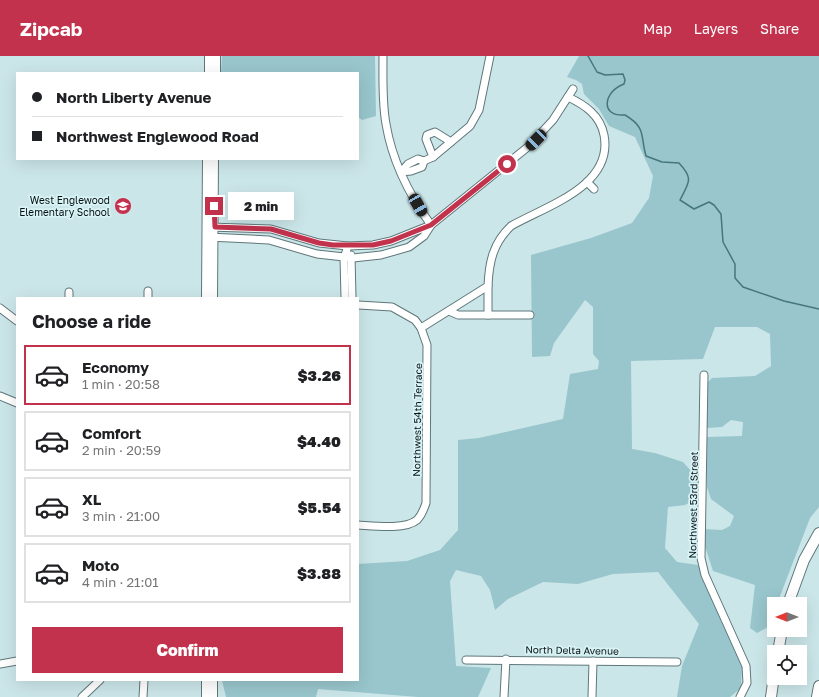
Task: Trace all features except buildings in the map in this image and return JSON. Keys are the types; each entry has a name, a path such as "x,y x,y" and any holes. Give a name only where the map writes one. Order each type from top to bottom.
{"highway":[{"path":"791,597 804,560 819,533"},
{"path":"771,697 773,685"},
{"path":"817,697 819,686"}],"main road":[{"path":"209,56 209,72"},
{"path":"216,56 216,72"},
{"path":"208,160 211,227"},
{"path":"206,297 214,160"},
{"path":"210,238 213,297"},
{"path":"206,681 206,697"},
{"path":"213,681 213,697"}],"street":[{"path":"383,56 383,93 386,124 401,172 410,191 431,225"},
{"path":"401,172 411,172 422,167 424,161 433,157 475,119 490,56"},
{"path":"211,227 271,229 319,243 348,246 373,245 391,241 431,225 529,146 553,120 573,89"},
{"path":"488,314 488,286 491,256 503,234 511,226 580,188 596,174 602,163 605,152 603,130 590,110 568,97"},
{"path":"433,157 426,139 428,134 435,132 451,142"},
{"path":"587,182 594,189"},
{"path":"210,238 268,240 317,254 352,258 381,255 409,247 424,236 431,225"},
{"path":"345,297 344,258 348,246"},
{"path":"348,246 352,258 352,297"},
{"path":"344,282 353,282"},
{"path":"359,305 392,307 415,320 421,328 488,286"},
{"path":"1,310 16,321"},
{"path":"449,311 458,315 530,315"},
{"name":"Northwest 54th Terrace","path":"359,525 405,526 418,519 422,514 426,503 428,354 421,328"},
{"name":"Northwest 53rd Street","path":"704,374 701,558 705,575 746,666 747,683 740,697"},
{"path":"0,396 16,403"},
{"path":"504,697 506,659"},
{"name":"North Delta Avenue","path":"466,660 506,659 678,662"},
{"path":"0,664 16,661"},
{"path":"592,697 593,661"},
{"path":"82,697 99,681"},
{"path":"144,681 144,697"}],"shaded area":[{"path":"222,56 375,56 376,116 362,120 359,118 359,72 221,72"},
{"path":"579,56 819,56 819,507 810,518 780,597 767,597 767,628 757,633 750,628 755,585 713,571 704,543 704,529 722,530 730,526 734,516 711,499 707,487 706,437 742,436 743,422 731,420 722,427 707,428 707,383 712,378 755,376 771,366 770,334 757,327 715,327 703,359 631,361 632,449 655,453 683,462 698,479 698,498 685,505 668,507 665,548 677,562 698,565 742,666 741,688 730,697 677,697 682,666 699,624 658,572 613,574 578,584 543,582 508,599 495,610 490,590 481,576 456,570 450,581 456,666 491,668 478,697 418,697 318,689 316,697 226,697 222,681 359,681 359,564 407,561 440,550 458,530 458,440 479,438 563,419 570,374 598,369 599,361 593,354 593,307 585,300 554,343 550,356 532,357 531,255 591,238 632,223 649,198 653,176 635,137 609,126 599,109 584,94 582,84 567,77"}],"waterway":[{"path":"588,56 597,72 605,75 623,74 625,80 624,84 617,87 612,92 607,103 608,108 611,112 617,115 625,115 637,124 642,133 646,156 662,162 679,163 684,168 688,177 688,185 680,200 694,209 709,202 714,205 721,214 723,242 735,264 735,278 743,287 784,301 819,309"}],"place":[{"name":"West Englewood Elementary School","path":"123,206"}],"route":[{"path":"214,206 215,227 258,227 286,232 319,243 348,246 373,245 391,241 431,225 507,164"}]}
